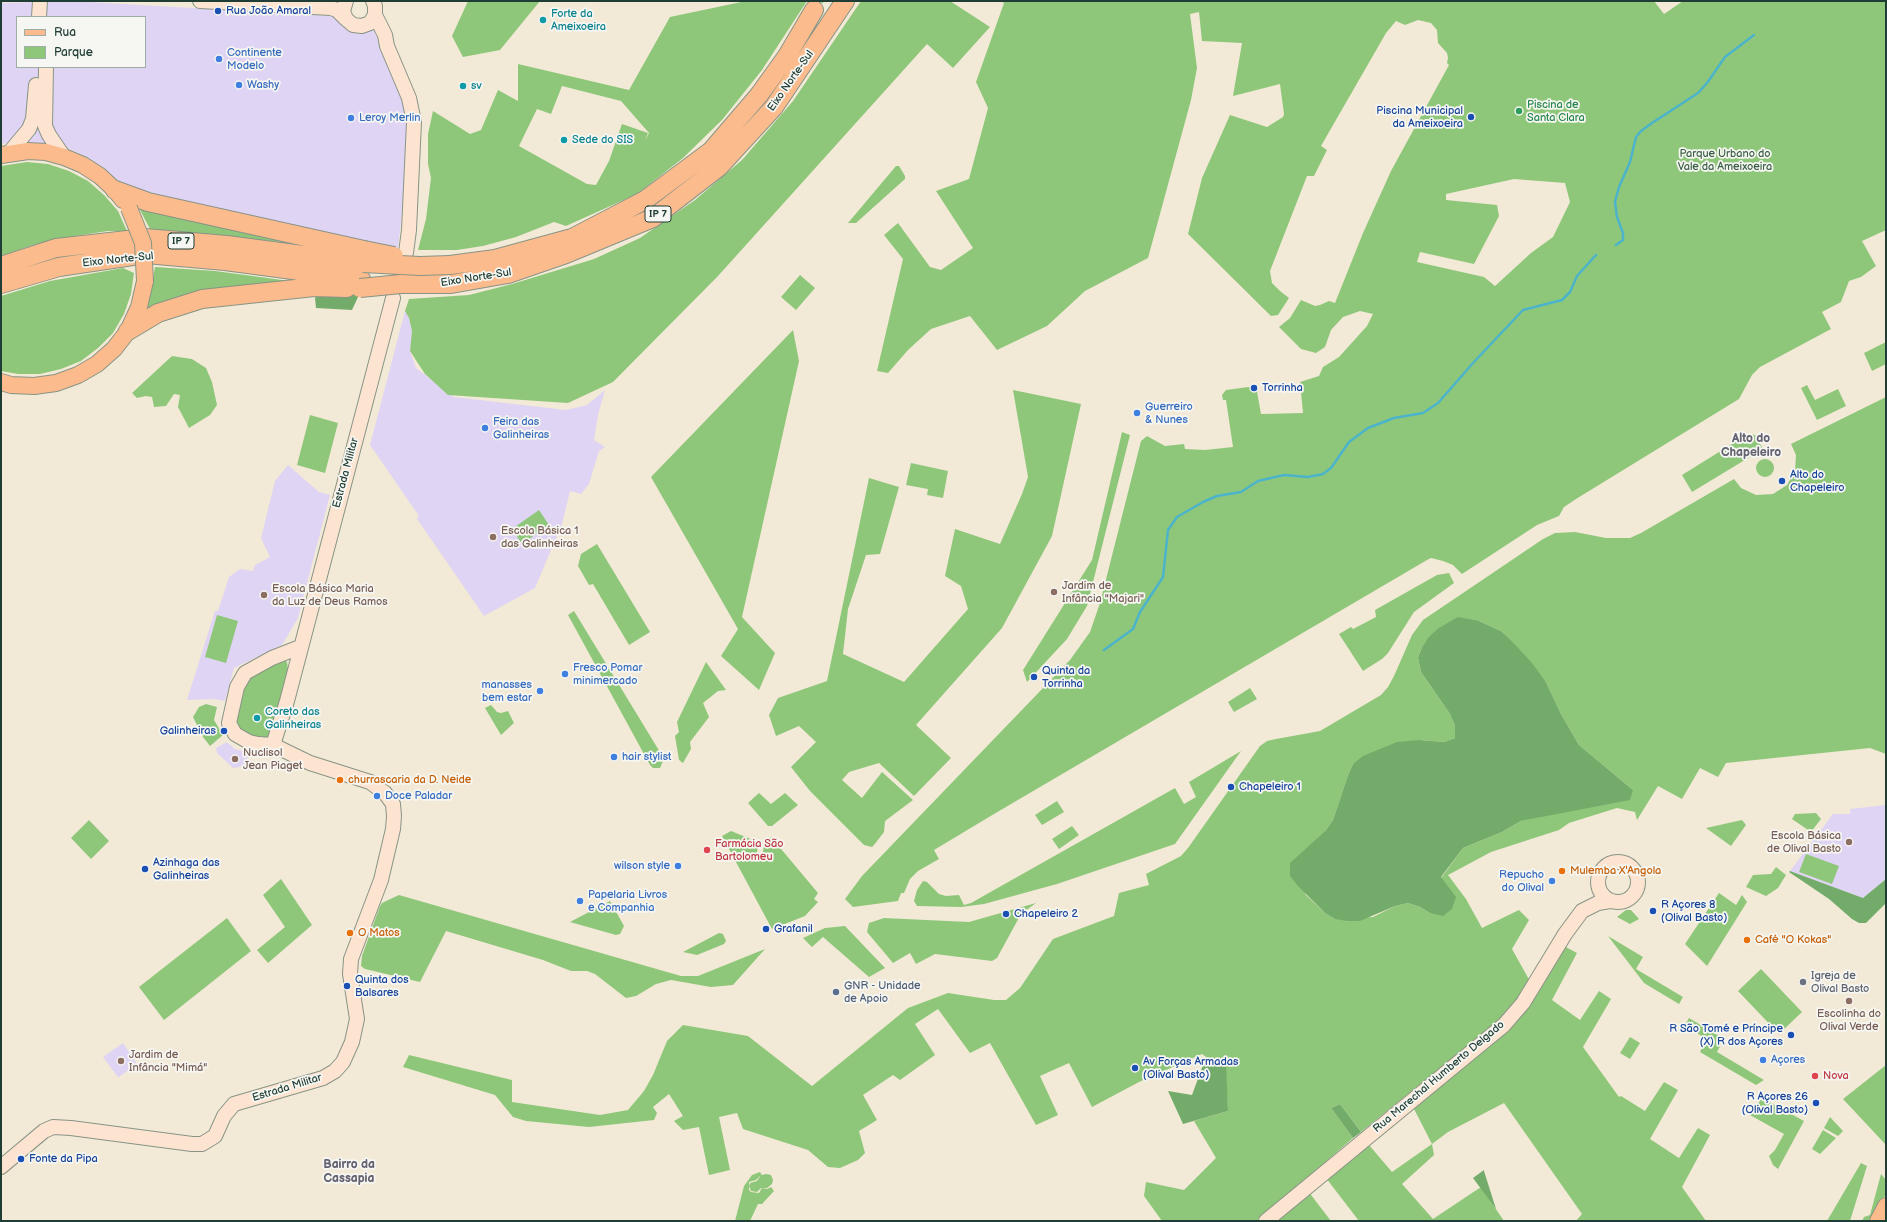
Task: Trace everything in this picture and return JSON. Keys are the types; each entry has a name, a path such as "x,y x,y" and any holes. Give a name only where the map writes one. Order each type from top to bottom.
{"highway":[{"name":"Eixo Norte-Sul","path":"1,266 56,248 145,238 227,245 362,270 397,291 451,284 525,269 653,218 719,167 774,107 845,1"},
{"name":"Eixo Norte-Sul","path":"1,284 59,267 146,254 362,270 412,257 450,261 528,243 590,221 617,208 645,200 711,151 759,95 787,56 814,10"},
{"path":"115,190 148,202 362,270"},
{"path":"128,331 158,313 202,299 314,287 362,270"}],"main road":[{"path":"1,382 11,385 34,386 56,382 78,375 97,364 114,349 128,331 139,307 145,281 143,243 129,208 115,190 100,176 83,165 64,157 46,152 5,154"},
{"path":"1878,1221 1886,1206"}],"street":[{"path":"39,16 40,1"},
{"path":"49,16 50,1"},
{"path":"200,1 331,8 338,10 351,23 373,32 387,46"},
{"path":"346,1 343,11 351,23 366,25 370,23 376,7"},
{"path":"376,7 387,46 410,98 414,122 409,230 406,252"},
{"path":"5,154 26,134 33,119 37,68"},
{"path":"46,68 45,126 49,136 64,157"},
{"name":"Estrada Militar","path":"273,745 397,291"},
{"name":"Estrada Militar","path":"1,1168 44,1131 53,1127 202,1144 215,1136 224,1116 234,1104 323,1078 335,1071 342,1062 352,1042 357,1020 351,980 351,959 381,880 393,829 393,804 386,793 370,782 310,763 273,745 258,744 239,738 232,730 229,720 237,687 242,677 250,669 272,658 300,647"},
{"path":"1611,864 1624,864 1634,871 1637,883 1634,894 1625,901 1610,901 1603,896 1598,886 1598,877 1601,871 1611,864"},
{"name":"Rua Marechal Humberto Delgado","path":"1266,1221 1504,1025 1524,1003 1565,934 1585,910 1598,886"},
{"name":"Rua Marechal Humberto Delgado","path":"1585,910 1598,903 1610,901"}],"shaded area":[{"path":"71,1 351,17 372,27 401,89 408,124 408,161 398,248 358,243 136,192 125,187 91,160 72,150 7,143 1,144 1,3"},
{"name":"Feira das Galinheiras","path":"405,311 409,318 412,331 410,351 416,368 454,397 566,410 587,405 605,390 598,415 594,440 605,447 599,451 589,484 581,494 570,491 562,524 535,588 484,616 417,519 419,516 370,445"},
{"name":"Escola Básica Maria da Luz de Deus Ramos","path":"288,465 319,492 330,495 298,618 282,645 234,668 225,701 214,699 187,700 215,611 218,611 229,577 240,569 253,571 255,565 270,557 261,538 275,481"},
{"name":"Nuclisol Jean Piaget","path":"227,742 235,749 249,753 245,766 233,768 217,753 216,748"},
{"name":"Escola Básica de Olival Basto","path":"1886,805 1886,879 1863,898 1790,871 1833,814 1850,814 1850,809"},
{"name":"Jardim de Infância \"Mimá\"","path":"123,1043 137,1064 119,1077 103,1057"}],"green space":[{"path":"468,1 540,1 500,50 463,57 452,36"},
{"path":"746,1 807,1 762,70 722,120 683,158 637,194 566,226 554,222 516,237 483,246 457,250 418,250 426,219 431,178 428,164 428,134 433,111 470,134 481,130 498,90 518,101 518,64 629,90 670,17","holes":["562,86 621,101 649,133 645,141 648,133 622,124 609,161 596,185 587,184 519,146 537,109 551,114"]},
{"path":"807,1 824,1 823,3"},
{"path":"861,1 950,1 990,27 953,68 927,44 718,276 613,382 568,403 448,395 425,374 410,351 412,331 409,318 405,311 409,299 469,295 512,284 594,259 640,238 695,200 742,160 793,101"},
{"name":"Parque Urbano do Vale da Ameixoeira","path":"1001,1 1654,1 1664,14 1683,1 1886,1 1886,230 1862,241 1876,266 1861,277 1849,281 1841,302 1822,312 1831,329 1760,367 1752,375 1739,399 1576,499 1564,507 1559,516 1537,525 1462,574 1453,565 1443,561 1431,558 1427,560 994,814 934,850 939,859 918,871 910,879 904,893 901,893 898,901 853,907 845,899 862,876 1070,660 1090,632 1100,603 1141,441 1147,436 1165,446 1184,444 1185,449 1205,450 1233,447 1226,400 1223,400 1222,395 1226,390 1256,386 1261,414 1303,413 1300,382 1319,376 1323,367 1339,357 1367,326 1373,314 1360,311 1343,317 1331,330 1325,347 1316,353 1301,349 1279,327 1290,318 1301,300 1315,306 1329,301 1335,303 1363,233 1391,171 1449,65 1447,63 1447,53 1438,43 1437,30 1431,23 1418,20 1405,25 1396,21 1386,33 1321,146 1327,150 1314,176 1307,176 1270,271 1272,283 1289,298 1278,315 1271,316 1188,234 1202,178 1230,115 1267,127 1283,117 1284,114 1280,84 1233,96 1242,43 1202,41 1199,12 1190,14 1197,68 1191,100 1148,258 1085,291 1047,326 997,350 970,316 931,329 908,350 888,373 877,371 903,259 884,235 898,223 930,267 941,270 973,248 936,191 969,179 988,108 976,82 1004,3","holes":["1514,179 1565,183 1570,202 1553,237 1531,253 1495,286 1484,277 1417,262 1420,252 1474,264 1499,216 1497,205 1446,200 1446,194"]},
{"path":"27,162 48,164 69,171 88,181 104,195 118,211 127,231 108,231 75,236 33,245 1,256 1,166"},
{"path":"896,166 899,166 905,176 905,179 856,223 848,223"},
{"path":"138,206 283,239 282,242 151,231"},
{"path":"155,267 215,271 290,281 147,312"},
{"path":"123,268 134,273 131,294 124,314 113,333 98,348 81,361 61,369 40,374 18,374 1,371 1,296 50,281"},
{"path":"800,275 815,288 796,310 781,297"},
{"path":"348,293 359,295 352,310 316,308 315,298 318,295"},
{"path":"793,330 799,361 742,617 775,653 759,690 721,656 738,629 651,477"},
{"path":"1886,342 1886,364 1872,371 1864,353"},
{"path":"172,356 192,359 206,368 212,382 217,405 210,415 189,428 178,407 180,395 174,394 166,406 154,407 152,397 146,396 137,398 132,393"},
{"path":"1807,385 1815,400 1838,389 1846,406 1817,420 1801,388"},
{"path":"1013,390 1081,404 1052,536 1002,628 916,725 951,758 914,796 879,763 849,772 842,780 862,798 882,772 913,800 885,821 884,832 872,847 864,845 810,791 791,767 816,742 799,726 776,736 769,715 778,698 827,681 869,478 899,487 880,554 866,555 848,609 843,654 904,682 968,609 961,586 945,576 955,529 1000,544 1028,477"},
{"path":"1886,397 1886,754 1870,748 1726,763 1718,777 1700,768 1682,799 1658,786 1637,820 1635,812 1617,808 1569,823 1559,830 1491,852 1448,875 1466,899 1482,928 1519,910 1529,920 1512,949 1531,983 1498,1021 1361,1132 1340,1104 1331,1108 1353,1138 1257,1221 1162,1221 1144,1196 1146,1182 1184,1190 1216,1158 1194,1121 1228,1111 1225,1062 1217,1065 1202,1054 1139,1082 1092,1107 1069,1063 1040,1076 1058,1115 1036,1125 990,1043 970,1053 938,1009 915,1024 935,1055 900,1080 893,1075 863,1095 877,1120 859,1131 865,1153 858,1160 840,1168 828,1167 808,1150 743,1129 737,1113 719,1117 730,1170 709,1175 699,1127 683,1130 674,1121 683,1116 669,1094 653,1107 657,1113 654,1120 589,1127 526,1121 513,1117 495,1095 403,1067 409,1055 512,1080 512,1102 600,1115 628,1110 644,1091 653,1075 667,1041 683,1025 748,1036 812,1086 908,1008 948,993 994,1000 1006,1000 1020,988 1053,939 1114,916 1119,893 1149,885 1146,874 1181,856 1260,746 1267,741 1320,731 1381,695 1388,687 1394,676 1412,635 1423,620 1543,539 1555,533 1575,532 1606,538 1630,538 1734,479 1741,488 1756,495 1773,494 1787,485 1795,471 1796,455 1791,444","holes":["1479,621 1501,631 1509,638 1546,682 1561,714 1579,745 1633,790 1549,815 1521,821 1502,832 1463,848 1441,878 1445,884 1430,913 1420,907 1408,903 1395,906 1373,917 1335,919 1325,913 1306,895 1290,864 1326,830 1333,820 1353,764 1420,740 1444,742 1455,738 1455,726 1450,714 1421,672 1418,658 1422,647 1437,629"]},
{"path":"310,415 338,423 325,473 297,465"},
{"path":"1122,432 1130,435 1087,606 1067,639 1027,682 1023,670 1092,560"},
{"path":"1748,434 1755,435 1763,449 1692,492 1682,475"},
{"path":"1761,459 1769,459 1774,464 1772,475 1769,477 1761,477 1756,472 1756,464"},
{"path":"911,463 948,471 943,498 927,495 928,489 906,485"},
{"path":"539,510 549,525 522,544 512,529"},
{"path":"597,544 650,632 629,645 593,584 589,585 578,566 581,554"},
{"path":"1449,573 1454,583 1414,612 1388,653 1382,659 1363,671 1339,634 1351,627 1353,629 1376,617 1375,610 1437,575"},
{"path":"574,611 663,757 660,768 653,768 650,765 568,615"},
{"path":"217,615 238,621 226,663 205,657"},
{"path":"1458,617 1479,621 1501,631 1509,638 1532,663 1546,682 1561,714 1579,745 1633,790 1630,800 1521,821 1502,832 1463,848 1441,877 1456,897 1452,909 1443,916 1430,913 1420,907 1408,903 1395,906 1360,921 1335,919 1325,913 1298,886 1290,876 1290,863 1326,830 1333,820 1353,764 1363,756 1397,742 1420,740 1444,742 1455,738 1455,726 1450,714 1421,672 1418,658 1422,647 1429,637 1437,629"},
{"path":"282,659 287,662 288,669 271,736 266,739 251,737 239,730 234,721 245,682 250,675"},
{"path":"706,662 726,690 718,691 703,703 709,717 690,742 691,749 683,763 679,760 675,736 679,732 677,722"},
{"path":"1250,688 1257,699 1234,712 1228,702"},
{"path":"206,704 217,707 214,720 223,735 210,746 203,737 193,717 199,707"},
{"path":"491,705 497,712 501,713 508,711 514,723 501,735 485,708"},
{"path":"1241,751 1175,844 1057,884 984,904 961,907 917,906 914,901 917,890 923,881 927,882 939,894 946,896 959,895 964,905 971,903 1175,788 1184,804 1196,797 1189,782"},
{"path":"759,793 771,804 785,793 798,805 772,826 768,826 748,803"},
{"path":"1057,801 1064,812 1042,825 1035,815"},
{"path":"1816,813 1821,819 1811,832 1792,819 1795,814"},
{"path":"89,820 109,841 91,859 71,838"},
{"path":"1742,820 1746,825 1731,846 1706,828"},
{"path":"1072,826 1079,835 1059,849 1052,839"},
{"path":"731,831 758,842 757,854 762,856 765,842 771,837 818,893 814,899 818,902 805,916 772,929 722,836"},
{"path":"1806,854 1839,866 1832,884 1799,872"},
{"path":"1776,867 1786,875 1778,888 1766,896 1746,887 1753,875 1771,874"},
{"path":"1790,871 1863,898 1886,879 1886,903 1866,923 1859,923 1852,919 1829,899 1789,872"},
{"path":"281,879 312,925 268,963 257,950 285,927 263,895"},
{"path":"1719,893 1736,905 1742,895 1747,902 1707,966 1685,944"},
{"path":"399,895 681,976 698,976 765,949 733,985 711,987 671,980 656,984 636,996 626,998 595,974 587,971 571,971 543,960 446,931 420,982 365,969 361,966 362,956 380,906 382,903"},
{"path":"610,901 624,926 620,934 616,935 570,922"},
{"path":"1036,903 1021,914 997,958 992,961 935,954 916,964 910,953 893,963 867,932 869,923 884,918 969,922"},
{"path":"1626,910 1631,910 1639,919 1630,924 1617,917"},
{"path":"227,918 251,951 164,1020 139,987"},
{"path":"845,926 885,968 869,977 823,937 812,947 803,938 825,928"},
{"path":"719,933 723,934 726,941 724,944 697,955 683,952"},
{"path":"1608,936 1643,957 1636,969 1683,997 1679,1004 1644,983"},
{"path":"1564,946 1577,953 1552,1000 1580,1020 1599,991 1611,999 1583,1047 1619,1097 1621,1096 1645,1111 1664,1082 1678,1090 1650,1139 1679,1158 1698,1128 1710,1135 1682,1187 1706,1221 1576,1221 1582,1214 1504,1103 1448,1132 1432,1144 1413,1107 1506,1032 1531,1004"},
{"path":"1761,969 1802,1012 1779,1034 1738,991"},
{"path":"1689,1018 1724,1039 1717,1052 1764,1080 1756,1085 1700,1052 1706,1039 1685,1025"},
{"path":"1630,1037 1640,1043 1630,1059 1620,1053"},
{"path":"1206,1057 1217,1065 1226,1062 1228,1111 1183,1124 1168,1091 1192,1095"},
{"path":"1886,1065 1886,1145 1843,1099"},
{"path":"1762,1098 1804,1121 1778,1169 1773,1165 1769,1156 1775,1150 1784,1134 1750,1115"},
{"path":"1340,1104 1361,1132 1353,1138 1331,1108"},
{"path":"1830,1117 1843,1131 1838,1136 1824,1128"},
{"path":"1823,1130 1836,1138 1820,1154 1812,1149"},
{"path":"1432,1144 1434,1155 1402,1184 1433,1219 1481,1187 1504,1221 1359,1221 1326,1178 1369,1145 1392,1172"},
{"path":"1861,1163 1867,1166 1850,1221 1827,1221"},
{"path":"1484,1171 1496,1209 1473,1178"},
{"path":"760,1172 762,1175 771,1175 773,1180 772,1184 767,1188 762,1188 767,1189 771,1187 774,1191 762,1204 758,1204 750,1221 735,1221 744,1186 752,1175","holes":["761,1175 757,1181 750,1183 749,1186 749,1182 756,1180","749,1186 751,1191 757,1192 762,1188 759,1193 751,1192 749,1190"]},
{"path":"1881,1174 1886,1180 1886,1195 1876,1206 1871,1221 1862,1221 1864,1217 1870,1215"},
{"path":"1308,1191 1331,1221 1274,1221"}],"waterway":[{"path":"1616,245 1623,240 1623,233 1617,217 1615,202 1619,187 1630,162 1636,137 1641,131 1652,123 1698,93 1707,83 1725,57 1754,35"},
{"path":"1104,650 1133,629 1140,612 1163,577 1168,530 1177,517 1203,502 1217,496 1241,492 1258,481 1284,475 1308,477 1323,474 1331,468 1349,442 1368,428 1394,418 1423,413 1438,403 1523,310 1562,300 1570,292 1577,276 1596,255"}],"place":[{"name":"Rua João Amaral","path":"218,11"},
{"name":"Forte da Ameixoeira","path":"543,20"},
{"name":"Continente Modelo","path":"219,59"},
{"name":"Washy","path":"239,85"},
{"name":"sv","path":"463,86"},
{"name":"Piscina de Santa Clara","path":"1519,111"},
{"name":"Piscina Municipal da Ameixoeira","path":"1471,117"},
{"name":"Leroy Merlin","path":"351,118"},
{"name":"Sede do SIS","path":"564,140"},
{"name":"Torrinha","path":"1254,388"},
{"name":"Guerreiro & Nunes","path":"1137,413"},
{"name":"Feira das Galinheiras","path":"485,428"},
{"name":"Alto do Chapeleiro","path":"1782,481"},
{"name":"Escola Básica 1 das Galinheiras","path":"493,537"},
{"name":"Jardim de Infância \"Majari\"","path":"1054,592"},
{"name":"Escola Básica Maria da Luz de Deus Ramos","path":"264,595"},
{"name":"Fresco Pomar minimercado","path":"565,674"},
{"name":"Quinta da Torrinha","path":"1034,677"},
{"name":"manasses bem estar","path":"540,691"},
{"name":"Coreto das Galinheiras","path":"257,718"},
{"name":"Galinheiras","path":"224,731"},
{"name":"hair stylist","path":"614,757"},
{"name":"Nuclisol Jean Piaget","path":"235,759"},
{"name":"churrascaria da D. Neide","path":"340,780"},
{"name":"Chapeleiro 1","path":"1231,787"},
{"name":"Doce Paladar","path":"377,796"},
{"name":"Escola Básica de Olival Basto","path":"1849,842"},
{"name":"Farmácia São Bartolomeu","path":"707,850"},
{"name":"wilson style","path":"678,866"},
{"name":"Azinhaga das Galinheiras","path":"145,869"},
{"name":"Mulemba X'Angola","path":"1562,871"},
{"name":"Repucho do Olival","path":"1552,881"},
{"name":"Papelaria Livros e Companhia","path":"580,901"},
{"name":"R Açores 8 (Olival Basto)","path":"1653,911"},
{"name":"Chapeleiro 2","path":"1006,914"},
{"name":"Grafanil","path":"766,929"},
{"name":"O Matos","path":"350,933"},
{"name":"Café \"O Kokas\"","path":"1747,940"},
{"name":"Igreja de Olival Basto","path":"1803,982"},
{"name":"Quinta dos Balsares","path":"347,986"},
{"name":"GNR - Unidade de Apoio","path":"836,992"},
{"name":"Escolinha do Olival Verde","path":"1849,1001"},
{"name":"R São Tomé e Príncipe (X) R dos Açores","path":"1791,1035"},
{"name":"Açores","path":"1763,1060"},
{"name":"Jardim de Infância \"Mimá\"","path":"121,1061"},
{"name":"Av Forças Armadas (Olival Basto)","path":"1135,1068"},
{"name":"Nova","path":"1815,1076"},
{"name":"R Açores 26 (Olival Basto)","path":"1816,1103"},
{"name":"Fonte da Pipa","path":"21,1159"}],"district":[{"name":"Alto do Chapeleiro","path":"1751,446"},
{"name":"Bairro da Cassapia","path":"349,1172"}]}
